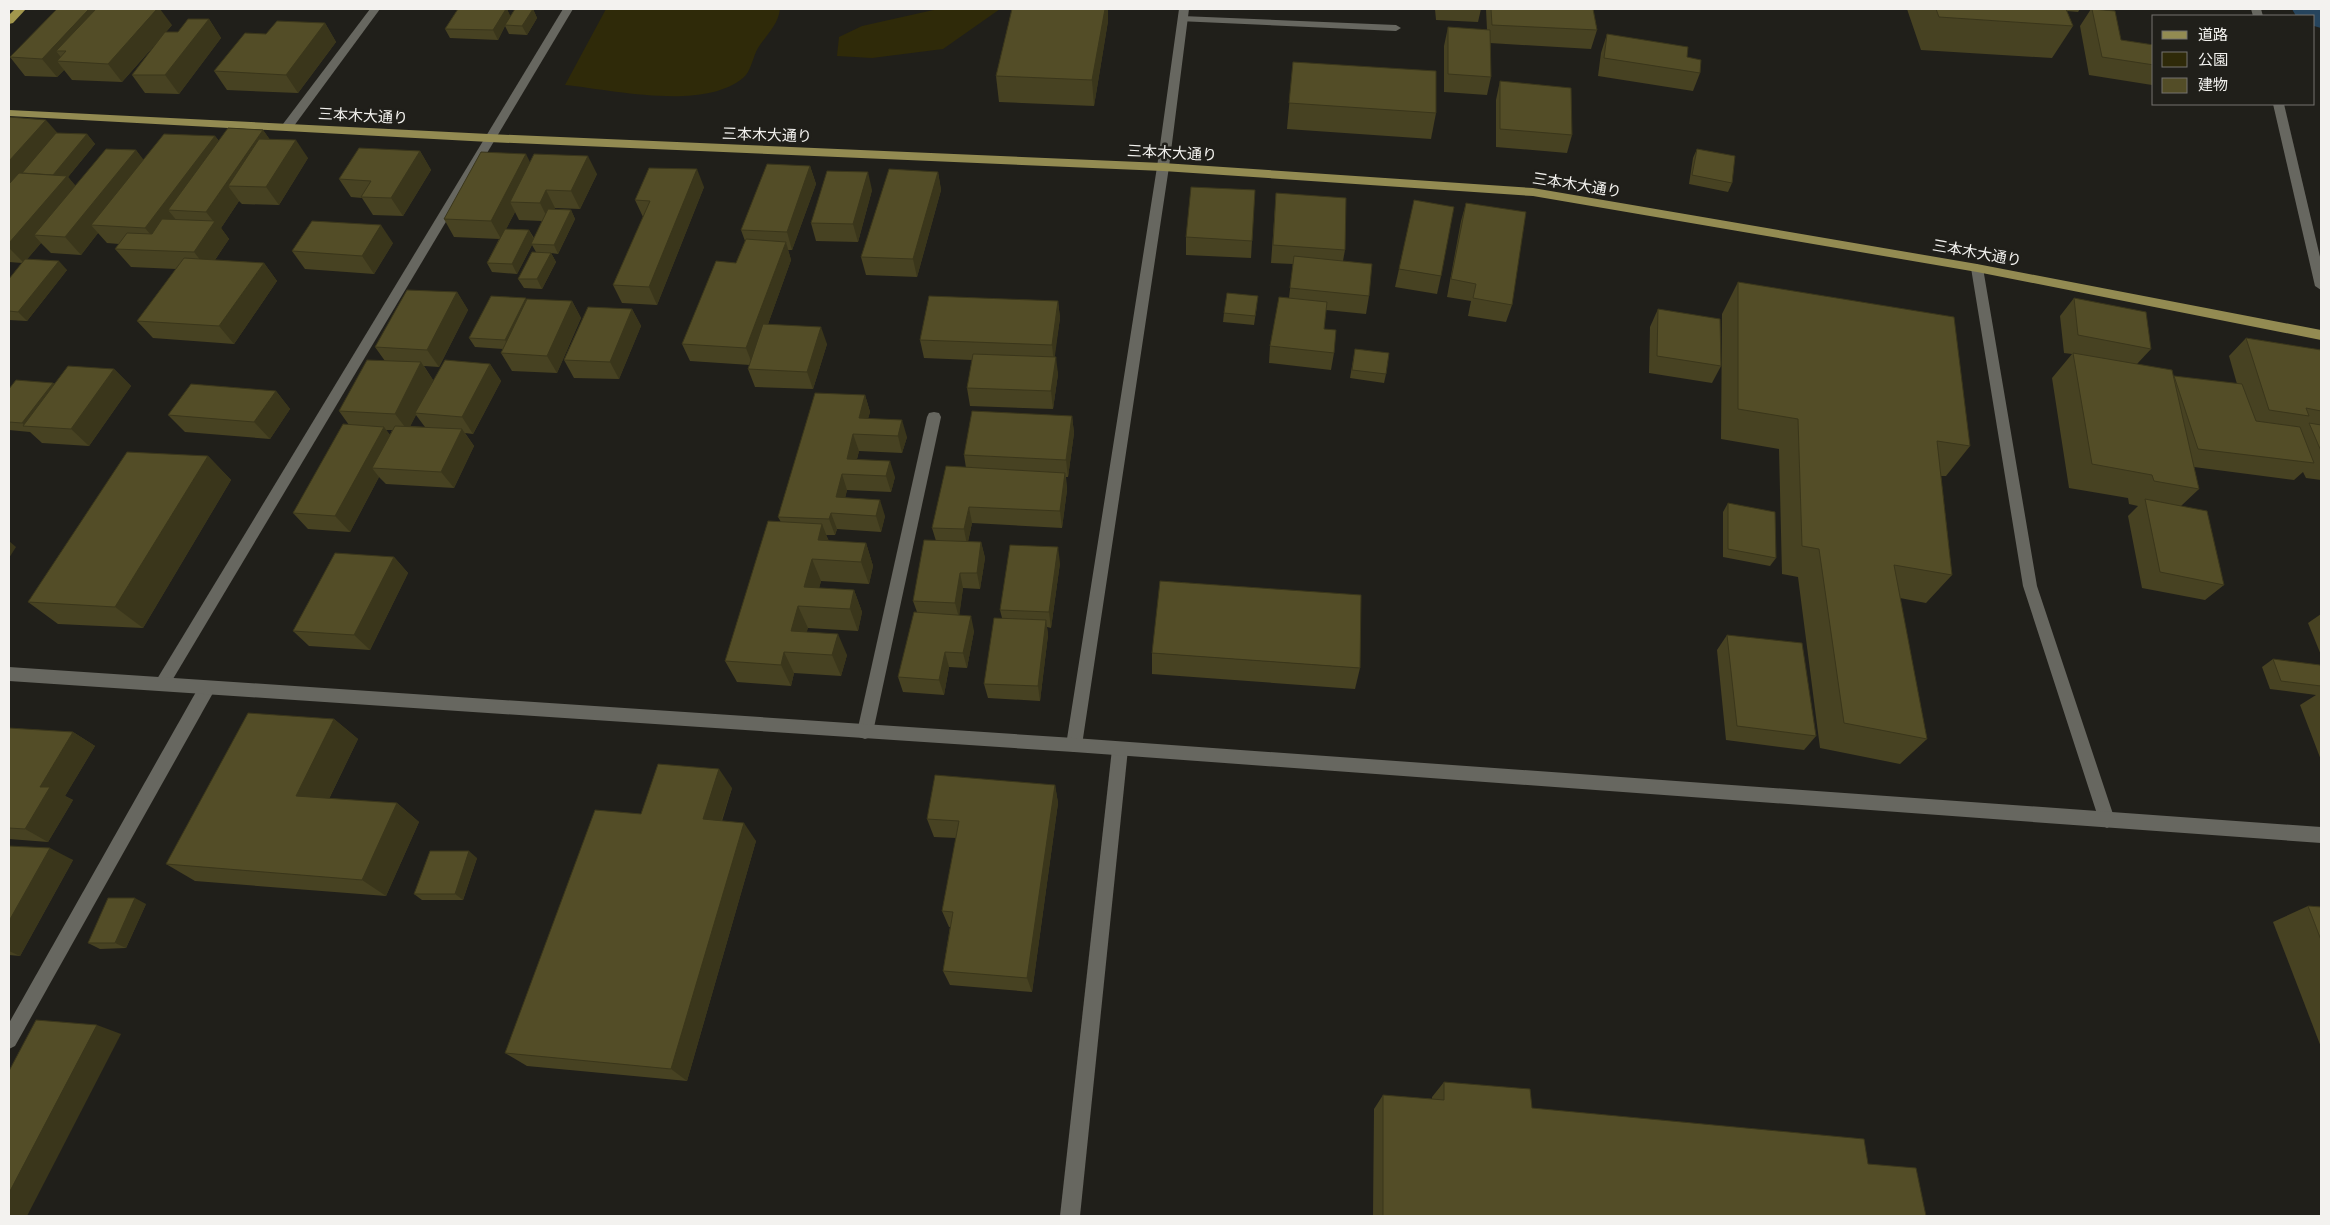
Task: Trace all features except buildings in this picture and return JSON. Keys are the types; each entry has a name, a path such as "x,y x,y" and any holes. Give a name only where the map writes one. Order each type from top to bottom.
{"highway":[{"path":"9,21 21,9"}],"main road":[{"name":"三本木大通り","path":"9,113 489,138 1163,167 1533,192 1977,268 2321,335"}],"street":[{"path":"287,128 375,9"},
{"path":"162,684 568,9"},
{"path":"1074,745 1163,167 1183,14 1396,28"},
{"path":"2278,105 2321,286"},
{"path":"1977,268 2030,586 2107,820"},
{"path":"865,732 934,417"},
{"path":"9,674 1074,745 2321,835"},
{"path":"9,1040 207,688"},
{"path":"1070,1216 1120,749"}],"green space":[{"path":"606,9 780,9 775,25 758,48 748,72 743,78 726,88 705,94 657,96 565,85"},
{"path":"938,9 1000,9 943,49 872,58 837,56 839,37 862,26"}]}
